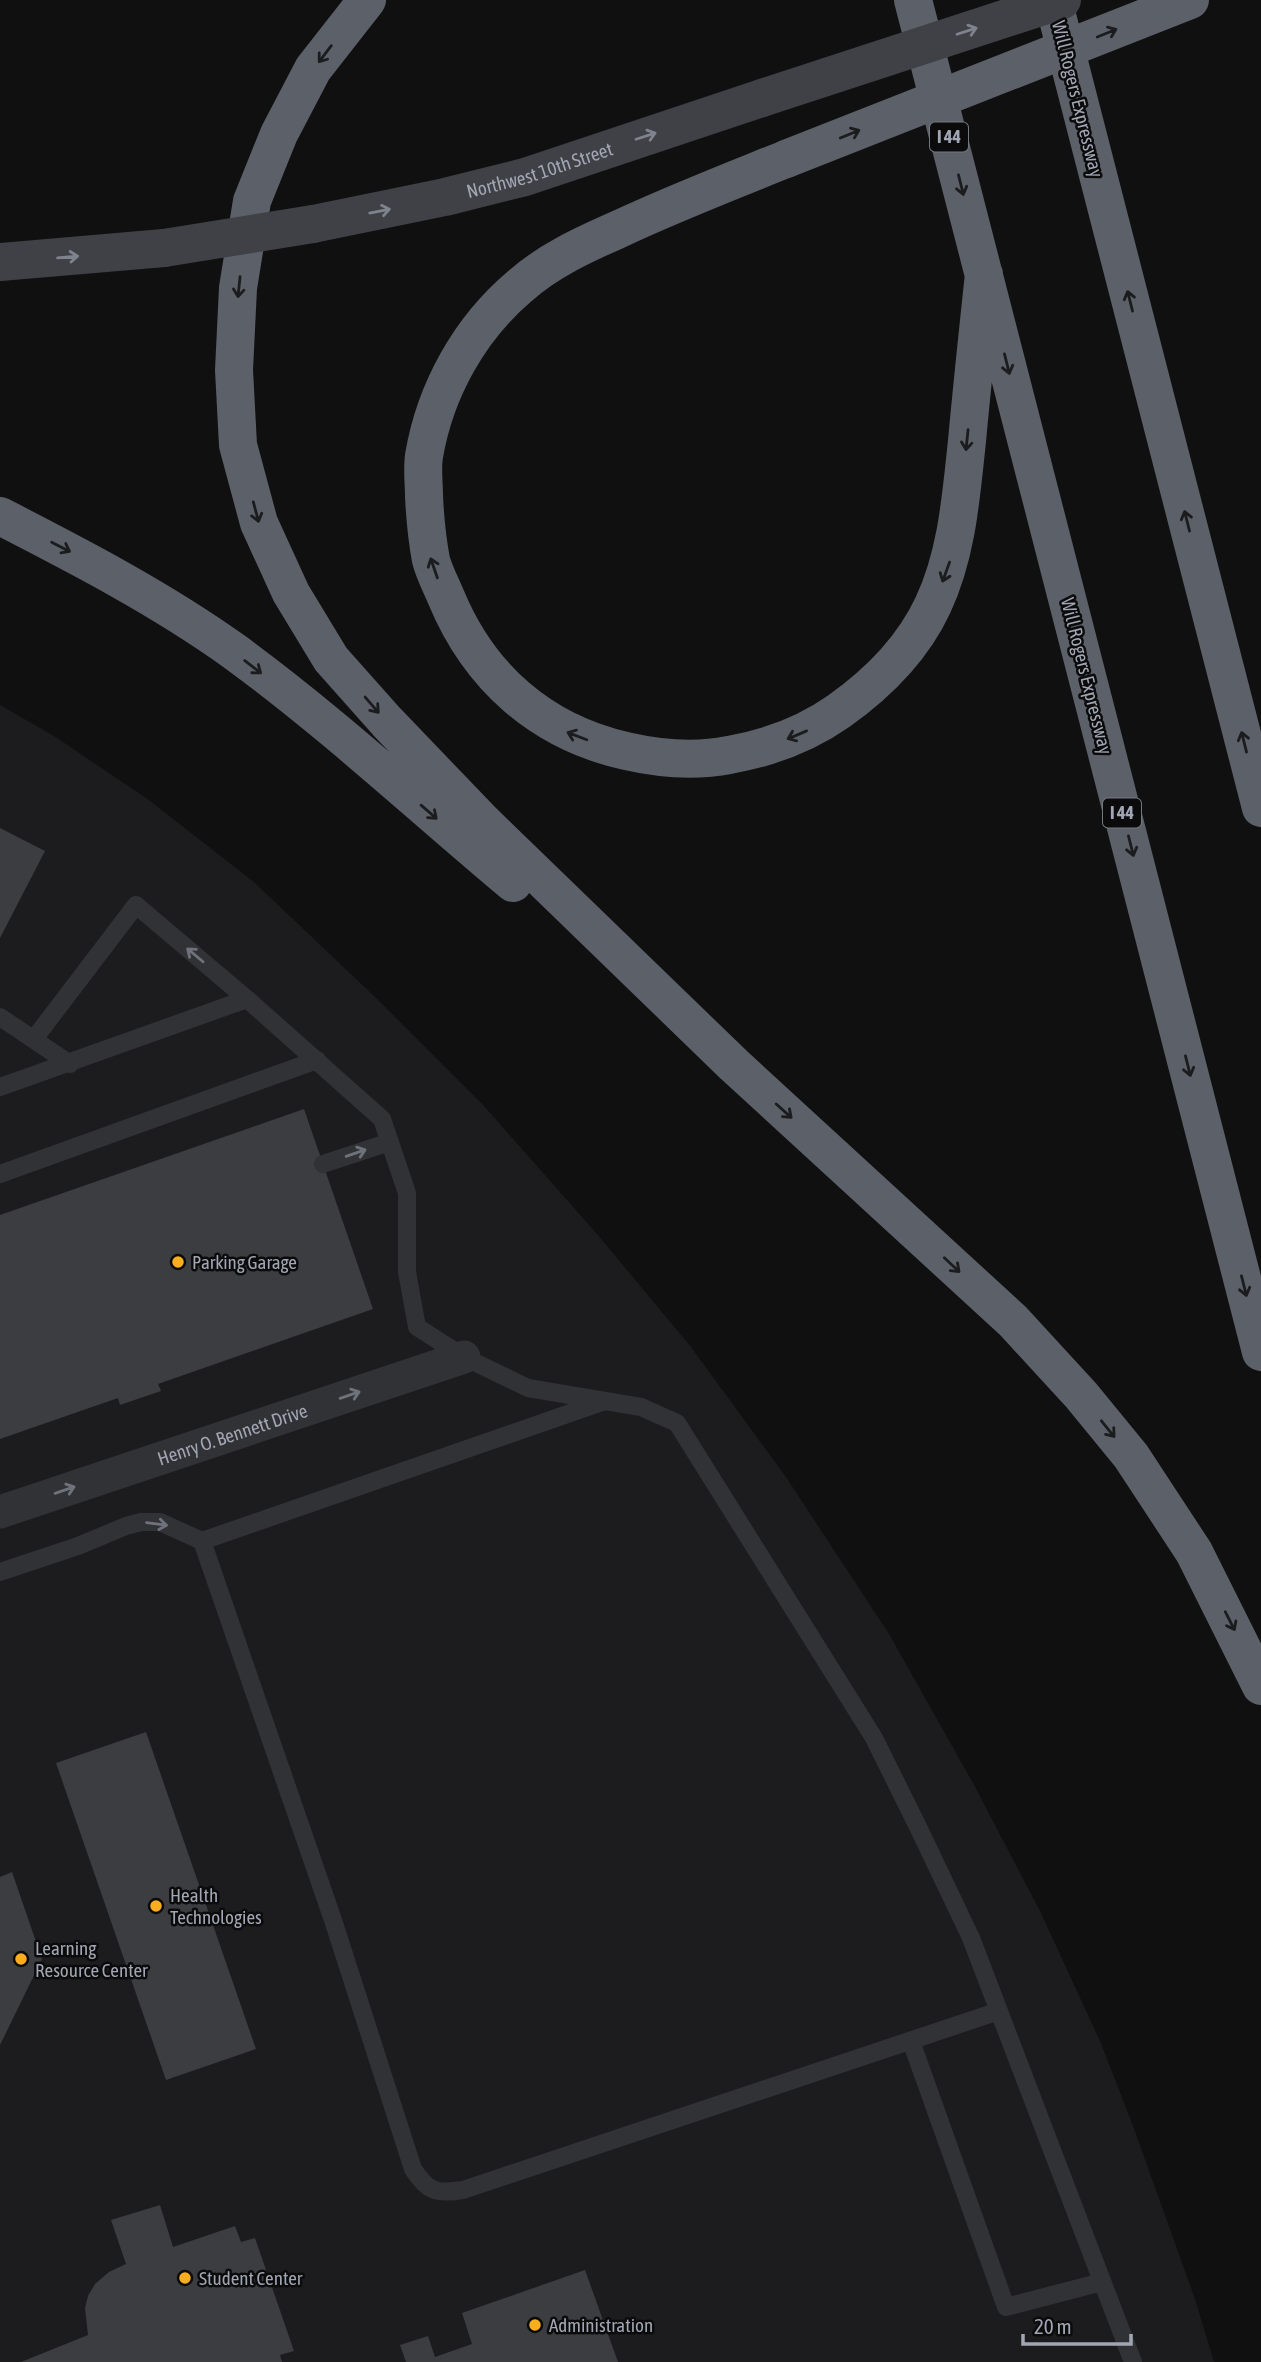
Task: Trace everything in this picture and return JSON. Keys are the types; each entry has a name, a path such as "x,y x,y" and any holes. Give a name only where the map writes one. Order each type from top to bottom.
{"highway":[{"path":"368,0 313,69 279,134 252,201 238,288 234,370 238,445 259,523 291,593 331,659 482,821 734,1065 1013,1321 1081,1395 1131,1456 1194,1552 1261,1686"},
{"name":"Will Rogers Expressway","path":"914,0 1261,1352"},
{"name":"Will Rogers Expressway","path":"1053,0 1261,808"},
{"path":"984,274 960,505 950,561 932,608 898,660 864,693 817,727 763,749 702,760 654,758 606,747 566,732 519,699 484,664 455,618 432,563 425,516 423,460 436,406 455,364 485,322 520,285 573,250 665,207 1190,0"},
{"path":"0,516 107,571 234,651 327,725 734,1065"}],"main road":[{"name":"Northwest 10th Street","path":"0,262 163,248 313,224 445,197 525,177 1028,7 1062,0"}],"street":[{"name":"Henry O. Bennett Drive","path":"0,1512 464,1357"}],"lane":[{"path":"34,1039 136,905 382,1119 407,1193 407,1272 417,1326 464,1357 528,1388 641,1407 677,1423 874,1738 971,1938 1133,2362"},
{"path":"0,1087 247,999"},
{"path":"0,1017 70,1064"},
{"path":"0,1174 317,1060"},
{"path":"323,1164 390,1142"},
{"path":"0,1572 141,1522 160,1522 202,1541 605,1401"},
{"path":"202,1541 332,1920 413,2169 432,2191 463,2190 999,2011"},
{"path":"911,2041 1006,2307 1102,2282"}],"shaded area":[{"path":"0,705 54,736 149,800 255,883 484,1106 597,1234 691,1347 786,1477 889,1634 973,1783 1040,1911 1100,2041 1133,2126 1195,2299 1214,2362 0,2362"}],"building":[{"path":"0,828 45,851 0,938"},
{"name":"Parking Garage","path":"304,1109 373,1309 158,1384 161,1391 120,1405 118,1398 0,1439 0,1215"},
{"name":"Health Technologies","path":"146,1732 256,2049 166,2080 56,1763"},
{"name":"Learning Resource Center","path":"12,1872 42,1959 0,2045 0,1877"},
{"name":"Student Center","path":"160,2205 173,2247 235,2226 241,2242 255,2238 294,2351 280,2355 282,2362 21,2362 88,2335 85,2308 88,2296 95,2284 109,2272 126,2264 111,2220"},
{"name":"Administration","path":"585,2270 618,2362 406,2362 400,2345 428,2336 435,2357 472,2344 462,2313"}],"place":[{"name":"Parking Garage","path":"178,1262"},
{"name":"Health Technologies","path":"156,1906"},
{"name":"Learning Resource Center","path":"21,1959"},
{"name":"Student Center","path":"185,2278"},
{"name":"Administration","path":"535,2325"}]}
